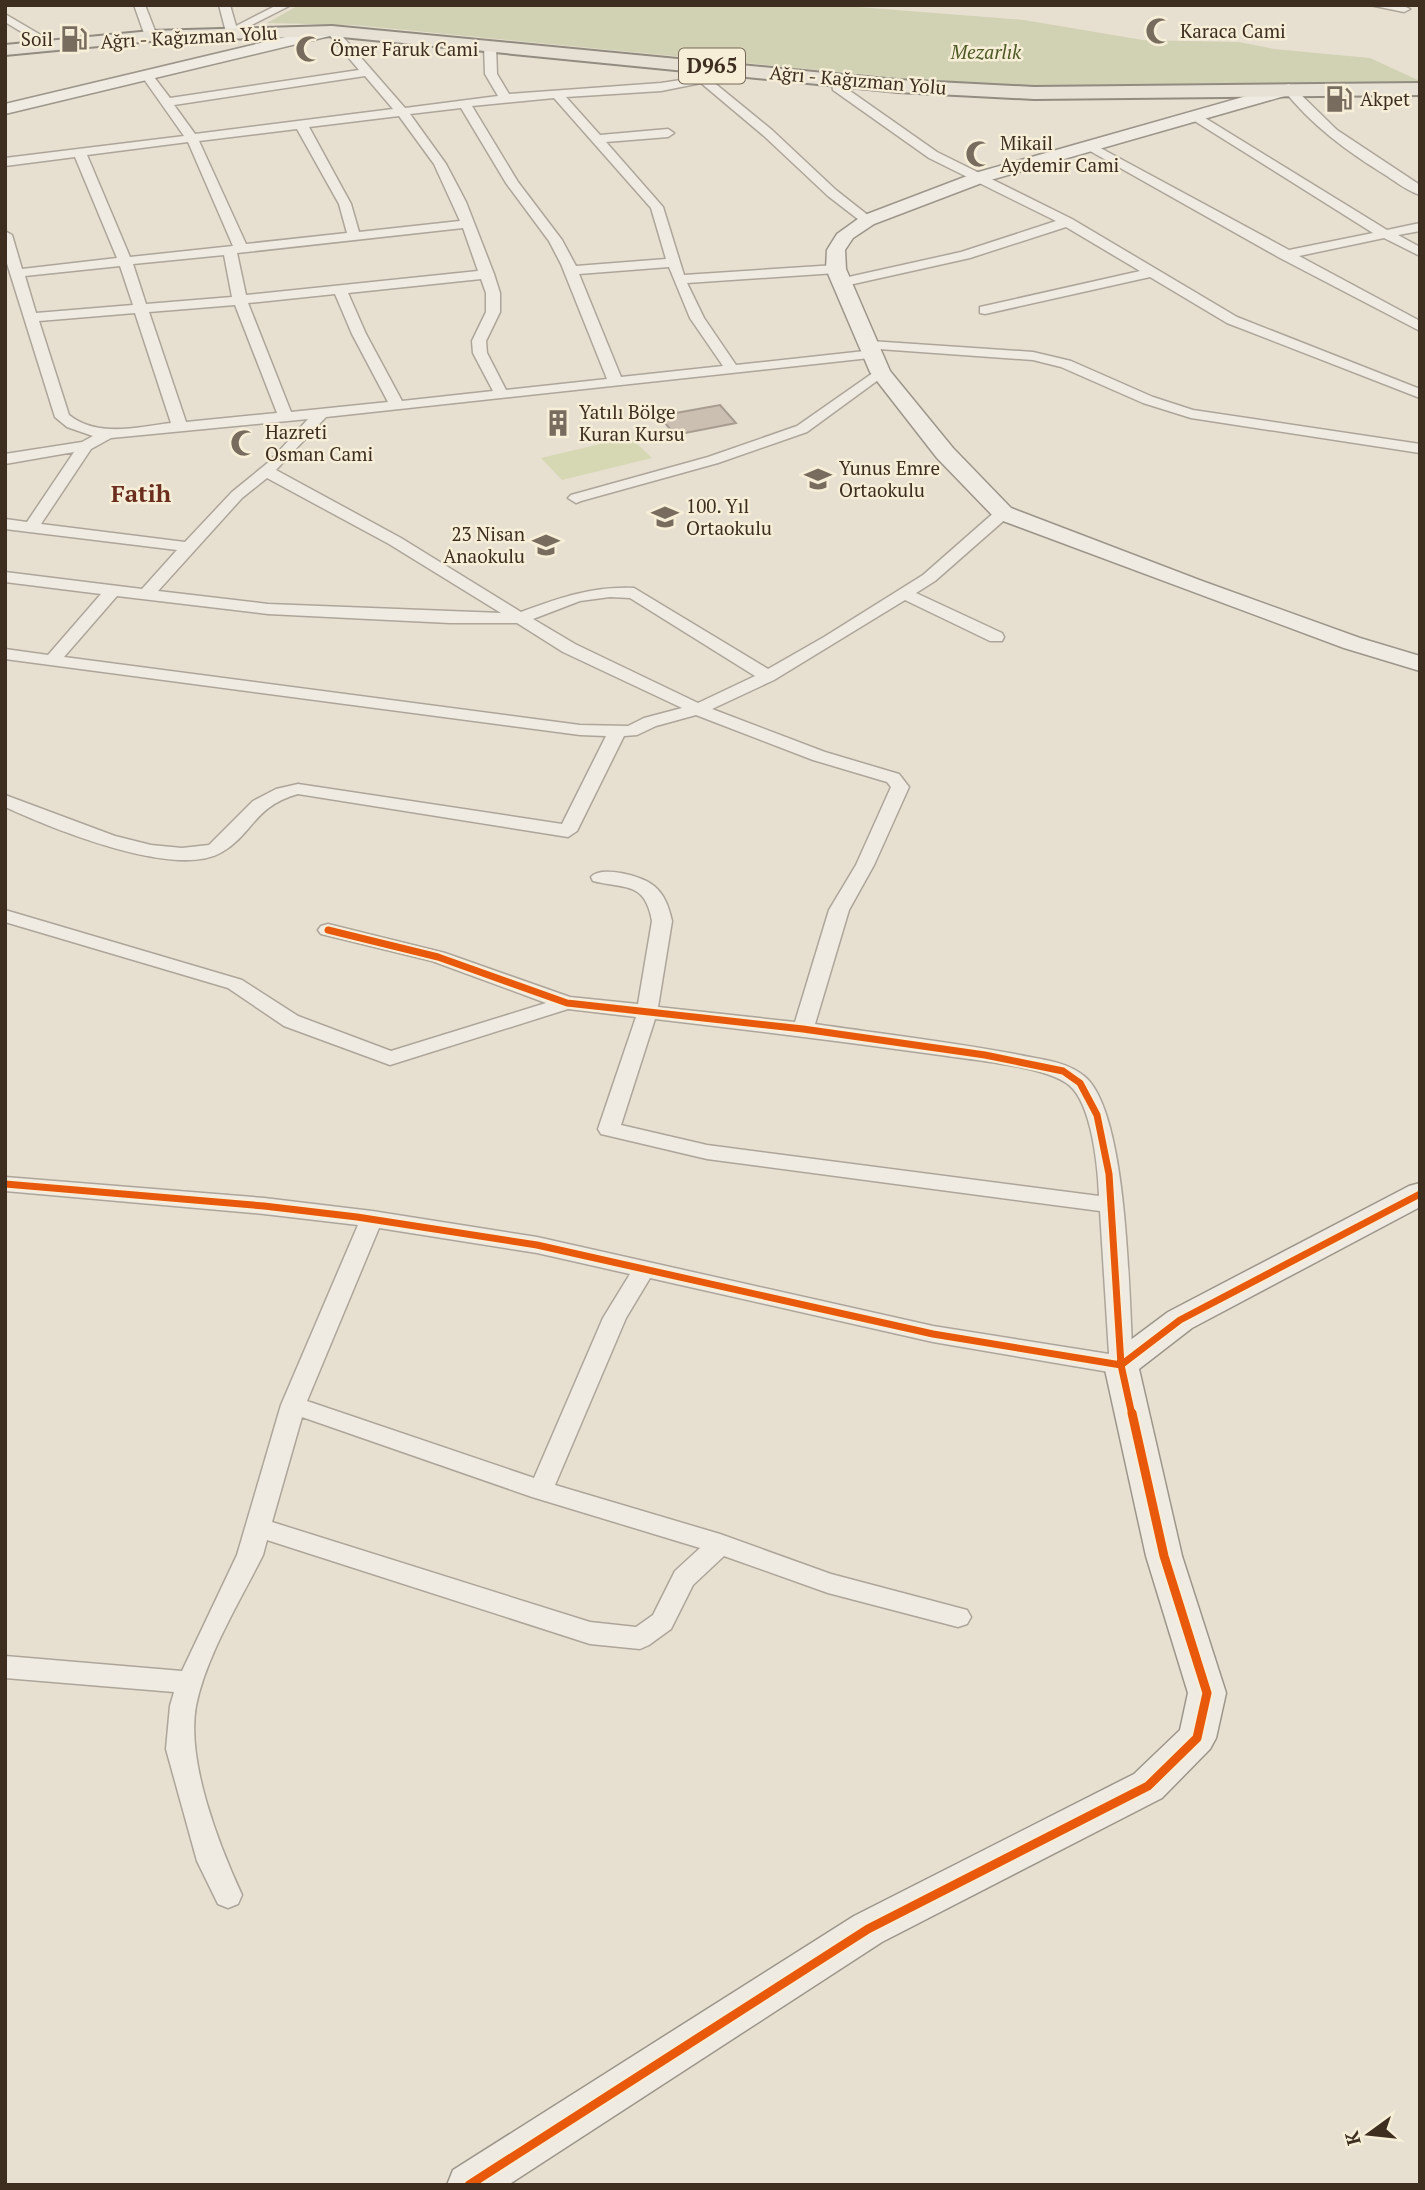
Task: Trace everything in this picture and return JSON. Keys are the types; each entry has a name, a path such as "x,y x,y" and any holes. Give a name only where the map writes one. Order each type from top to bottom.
{"main road":[{"name":"Ağrı - Kağızman Yolu","path":"5,50 151,36 332,31 898,86 1034,93 1420,89"}],"street":[{"path":"139,5 151,36"},
{"path":"224,5 232,32 286,5"},
{"path":"1375,5 1404,9"},
{"path":"5,17 52,46"},
{"path":"5,109 332,31 402,112 440,164 468,224 493,293 493,312 478,341 480,353 502,395"},
{"path":"490,46 491,74 505,98"},
{"path":"5,162 505,98 621,91 756,71"},
{"path":"169,102 368,72"},
{"path":"148,75 169,102 191,138 235,249 240,300 286,417"},
{"path":"835,79 837,88 933,155 1067,222 1233,320 1420,394"},
{"path":"705,80 768,133 832,193 868,220"},
{"path":"1420,191 1338,136 1310,114 1289,89 979,178 868,220 846,233 836,250 838,276 875,357 945,453 1003,513 1194,586 1352,643 1420,664"},
{"path":"557,94 594,139 657,207 679,279 697,318 732,369"},
{"path":"465,104 512,183 555,240 616,382"},
{"path":"1197,117 1383,233 1420,252"},
{"path":"300,124 345,204 354,236"},
{"path":"594,139 668,133"},
{"path":"1089,147 1285,256 1420,327"},
{"path":"80,153 125,261 180,427"},
{"path":"679,279 838,276 965,256 1067,222"},
{"path":"18,273 468,224"},
{"path":"1285,256 1420,227"},
{"path":"5,235 62,416 77,427 107,434 397,407 732,369 875,357 1033,356 1066,364 1148,400 1191,414 1420,449"},
{"path":"570,271 676,262"},
{"path":"985,310 1153,272"},
{"path":"33,317 240,300 487,274"},
{"path":"340,289 359,334 397,407"},
{"path":"576,498 713,460 802,429 875,357"},
{"path":"146,594 237,495 266,471 321,414"},
{"path":"5,459 86,446 107,434"},
{"path":"31,527 86,446"},
{"path":"266,471 395,541 569,648 770,739 893,778 900,787 865,864 839,910 803,1030"},
{"path":"5,654 567,729 631,731 650,722 699,709 768,676 929,578 1003,513"},
{"path":"5,524 189,547"},
{"path":"5,577 268,609 450,618 519,618 577,597 610,592 634,593 768,676"},
{"path":"52,660 113,590"},
{"path":"905,594 996,637"},
{"path":"5,800 73,828 172,854 215,849 263,800 278,793 298,789 568,831 617,732"},
{"path":"600,877 640,884 652,891 661,908 658,950 647,1013 609,1129 707,1152 1112,1205"},
{"path":"5,916 235,984 291,1021 390,1058 567,1003"},
{"path":"328,930 438,957 567,1003 803,1030 985,1055 1063,1071 1080,1083 1097,1115 1109,1174 1121,1365 1164,1556 1207,1693 1197,1738 1148,1786 868,1929 469,2185"},
{"path":"5,1184 264,1206 372,1219 537,1245 933,1334 1121,1365 1180,1320 1420,1194"},
{"path":"228,1895 211,1861 180,1749 183,1706 198,1662 250,1555 293,1405 372,1219"},
{"path":"541,1490 615,1318 644,1269"},
{"path":"293,1405 541,1490 720,1544 828,1583 958,1617"},
{"path":"257,1527 590,1633 640,1638 662,1622 684,1578 720,1544"},
{"path":"5,1667 191,1683"}],"green space":[{"name":"Mezarlık","path":"299,5 833,5 1024,20 1143,40 1239,42 1274,49 1370,58 1420,81 1420,84 1227,87 983,86 354,25 267,23"},
{"path":"630,437 652,458 562,480 541,458"}],"building":[{"path":"720,405 736,423 675,435 659,416"}],"cycle path":[{"path":"5,1184 264,1206 357,1217 537,1245 933,1334 1121,1365 1109,1174 1097,1115 1080,1083 1063,1071 985,1055 803,1029 567,1003 438,957 328,930"},
{"path":"469,2185 868,1929 1148,1786 1197,1738 1207,1693 1164,1556 1121,1365 1180,1320 1420,1194"}],"place":[{"name":"Karaca Cami","path":"1159,31"},
{"name":"Soil","path":"74,39"},
{"name":"Ömer Faruk Cami","path":"309,49"},
{"name":"Akpet","path":"1339,99"},
{"name":"Mikail Aydemir Cami","path":"979,154"},
{"name":"Yatılı Bölge Kuran Kursu","path":"558,423"},
{"name":"Hazreti Osman Cami","path":"244,443"},
{"name":"Yunus Emre Ortaokulu","path":"818,479"},
{"name":"100. Yıl Ortaokulu","path":"665,517"},
{"name":"23 Nisan Anaokulu","path":"546,545"}],"district":[{"name":"Fatih","path":"141,494"}]}
